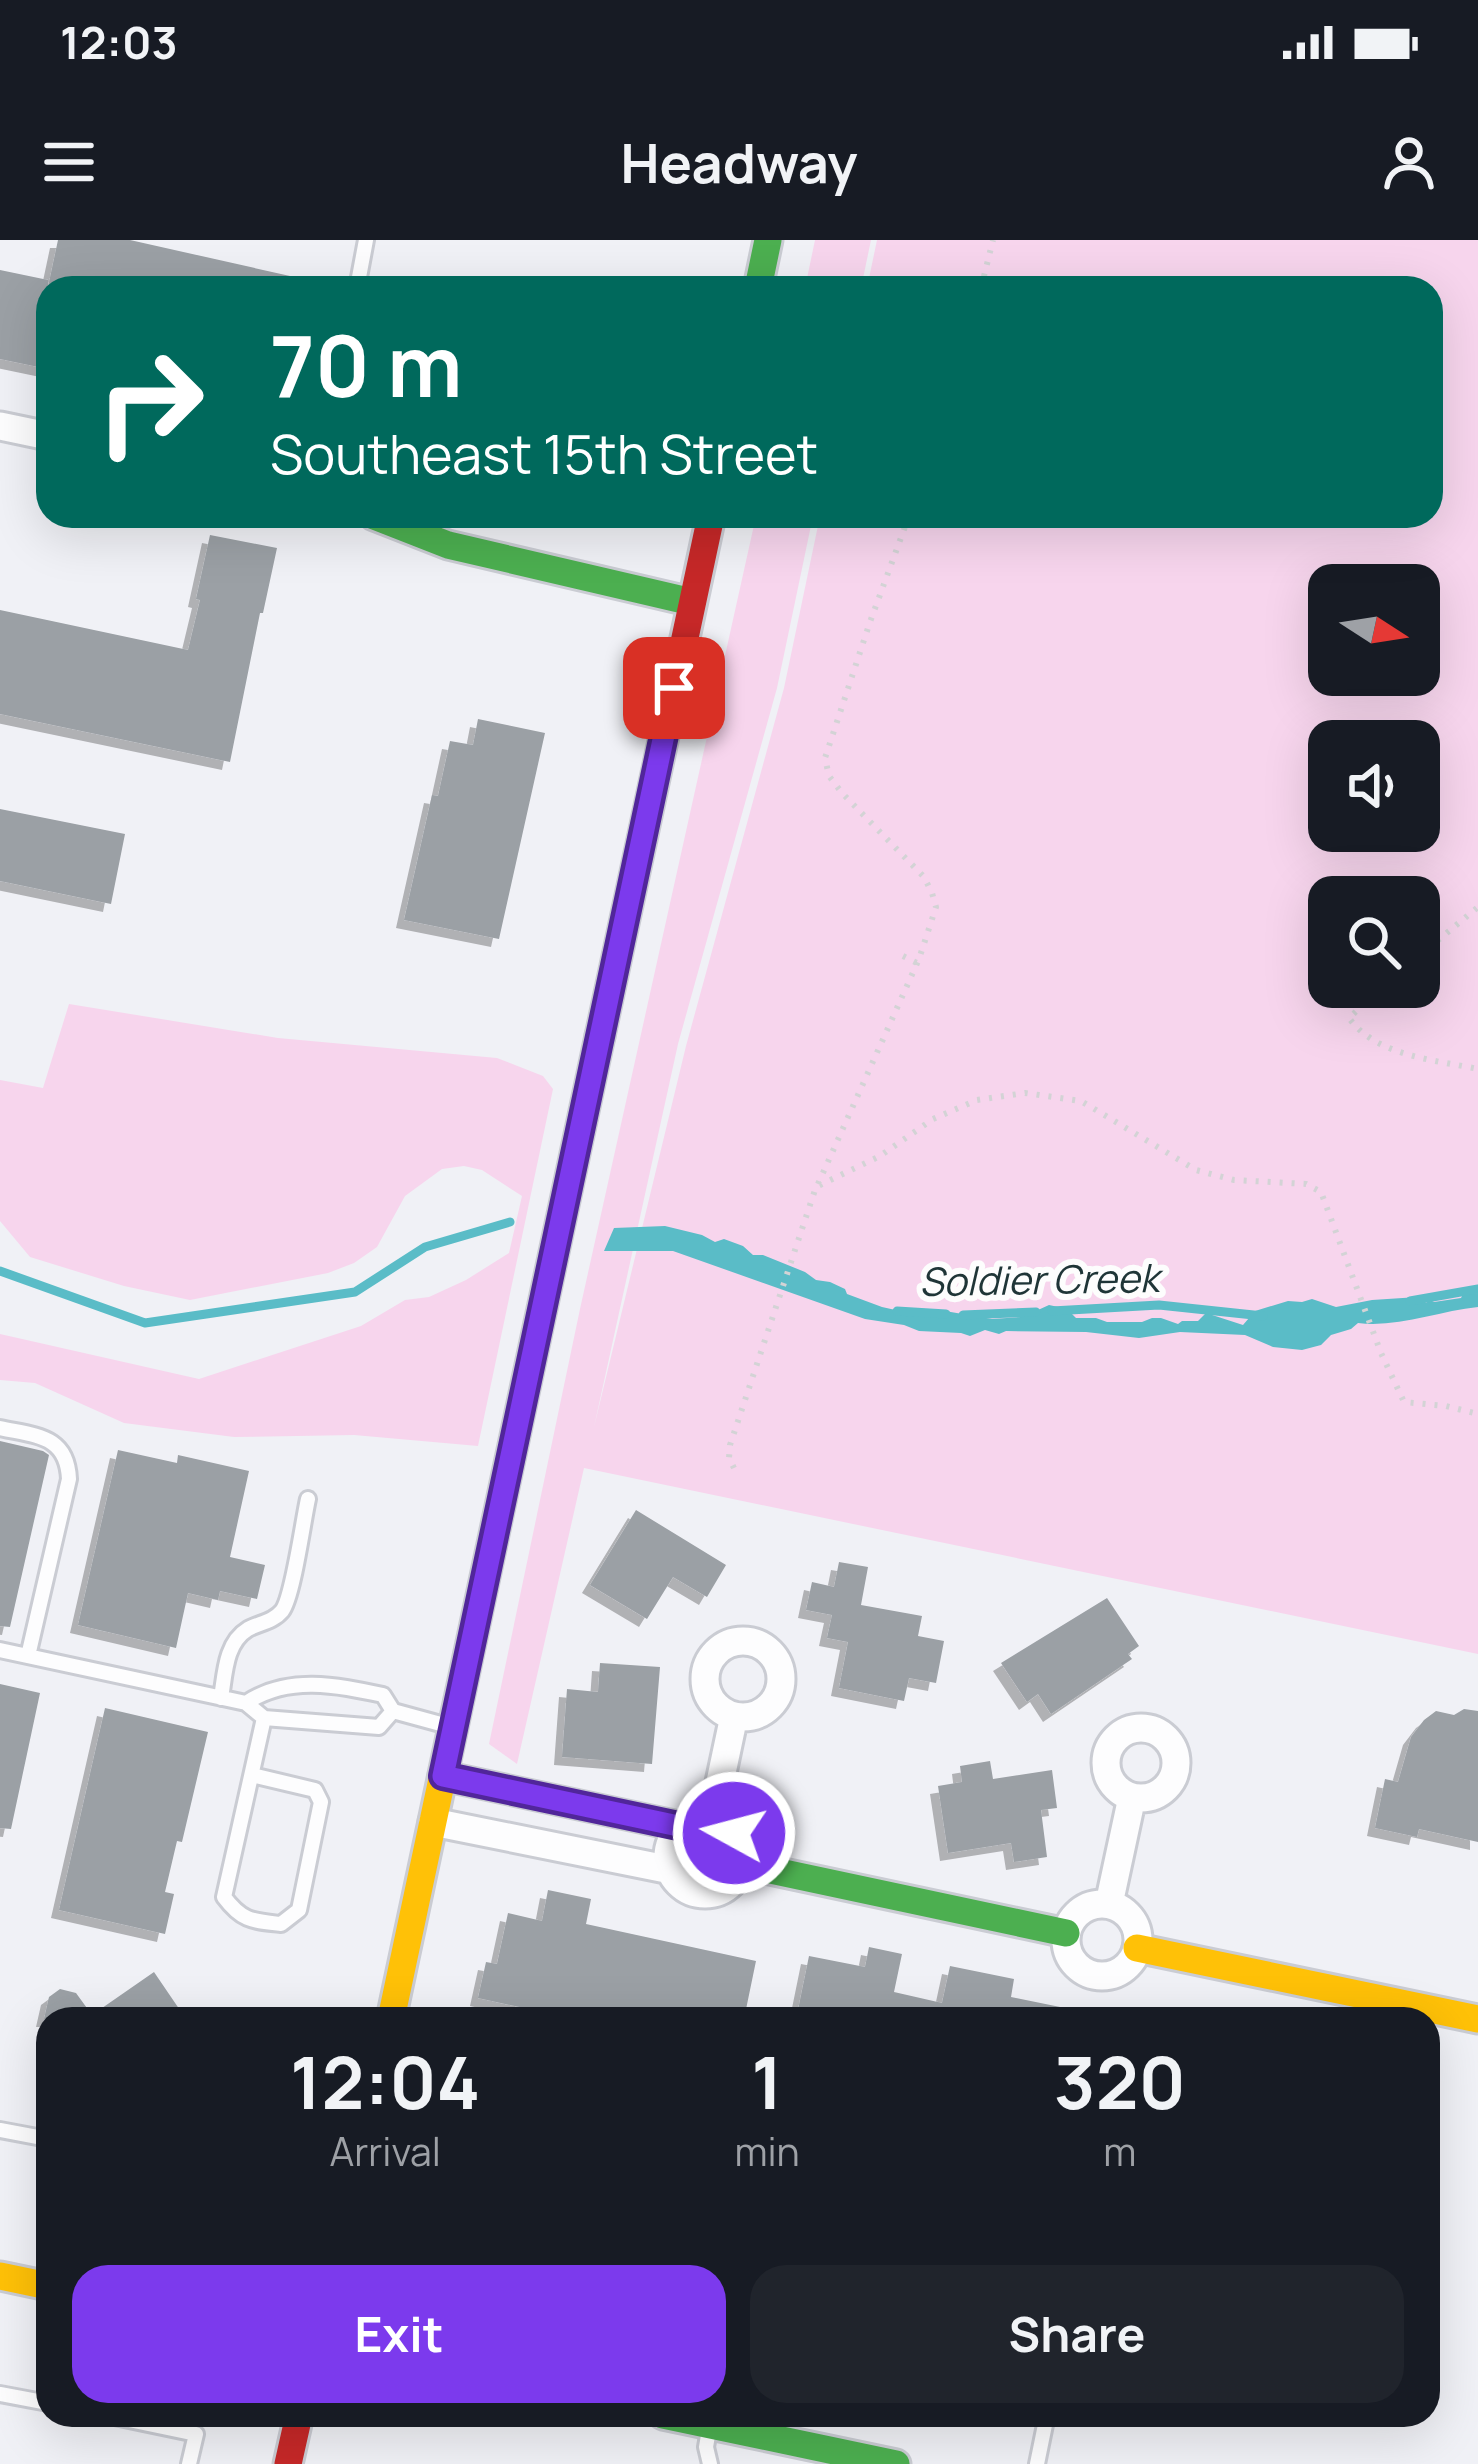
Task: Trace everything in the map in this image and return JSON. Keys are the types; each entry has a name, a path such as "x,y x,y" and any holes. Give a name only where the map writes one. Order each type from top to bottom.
{"main road":[{"path":"760,276 768,240"},
{"path":"406,528 448,544 692,602"},
{"path":"394,2007 707,528"},
{"path":"443,1776 683,1827"},
{"path":"742,1864 1066,1933"},
{"path":"1137,1948 1420,2007"},
{"path":"1440,2011 1478,2019"},
{"path":"0,2276 36,2284"},
{"path":"288,2464 296,2427"},
{"path":"689,2427 708,2436 896,2464"}],"street":[{"path":"0,426 36,434"},
{"path":"712,1820 734,1716"},
{"path":"1109,1904 1132,1797"},
{"path":"549,1845 557,1800"},
{"path":"696,1820 712,1820 737,1837 742,1864 728,1887 705,1894 684,1887 668,1859 670,1845 683,1827 696,1820"},
{"path":"433,1822 671,1870"},
{"path":"1109,1904 1130,1916 1137,1930 1137,1948 1119,1972 1093,1975 1070,1957 1066,1933 1080,1910 1109,1904"}],"lane":[{"path":"359,276 366,240"},
{"path":"0,1428 55,1444 68,1459 69,1478 28,1656"},
{"path":"221,1698 227,1657 237,1640 282,1612 308,1499"},
{"path":"0,1650 246,1703 264,1718 379,1726 393,1711"},
{"path":"246,1703 262,1692 294,1684 334,1685 383,1695 393,1711 453,1727"},
{"path":"251,1775 315,1790 321,1802 298,1910 281,1924 255,1922 237,1914 224,1897 251,1775 264,1718"},
{"path":"0,2130 36,2137"},
{"path":"0,2393 36,2400"},
{"path":"162,2427 196,2434 189,2464"},
{"path":"1037,2464 1045,2427"},
{"path":"696,2464 708,2436"},
{"path":"708,2436 710,2464"}],"path":[{"path":"984,276 993,240"},
{"path":"734,1468 730,1445 816,1187 917,962 936,908 924,877 829,776 825,758 905,528"},
{"path":"1440,939 1478,907"},
{"path":"903,956 917,962"},
{"path":"1360,1008 1349,1018 1358,1031 1376,1042 1478,1069"},
{"path":"816,1187 880,1156 933,1119 976,1100 1025,1093 1081,1101 1196,1170 1234,1180 1306,1184 1321,1192 1404,1402 1478,1414"}],"shaded area":[{"path":"815,240 871,240 864,276 808,276"},
{"path":"877,240 1478,240 1478,1654 584,1468 517,1764 489,1744 753,528 810,528 777,688 678,1044 594,1427 686,1046 784,688 817,528 1443,528 1443,276 870,276"},
{"path":"69,1004 278,1038 497,1058 543,1076 553,1089 478,1446 354,1435 234,1437 124,1423 35,1383 0,1380 0,1334 199,1379 361,1326 405,1300 429,1297 466,1280 509,1253 522,1196 482,1170 442,1169 405,1196 377,1247 354,1263 328,1273 190,1300 124,1286 30,1257 0,1221 0,1080 43,1088"}],"water":[{"path":"665,1226 715,1242 724,1239 753,1255 830,1282 847,1294 927,1317 939,1310 992,1319 1021,1317 1030,1309 1049,1305 1076,1318 1107,1322 1161,1318 1178,1324 1198,1321 1206,1313 1243,1325 1255,1311 1288,1301 1312,1299 1336,1307 1418,1297 1426,1303 1478,1293 1478,1307 1403,1321 1358,1323 1321,1345 1302,1350 1273,1347 1245,1335 1180,1332 1139,1338 985,1330 970,1336 919,1331 865,1319 673,1251 604,1251 614,1228"}],"building":[{"path":"58,240 130,240 290,276 50,276"},
{"path":"0,270 36,278 36,366 0,359"},
{"path":"210,535 277,548 230,762 0,714 0,610 188,650"},
{"path":"478,719 545,733 499,939 404,920 432,795 438,796 450,741 473,745"},
{"path":"0,809 125,834 111,904 0,881"},
{"path":"0,1441 49,1455 10,1627 0,1626"},
{"path":"118,1450 177,1463 178,1455 249,1471 230,1557 265,1565 257,1599 220,1591 218,1600 188,1593 176,1648 78,1625"},
{"path":"636,1510 726,1565 707,1597 673,1577 647,1619 590,1585"},
{"path":"839,1562 868,1567 861,1605 922,1616 918,1636 944,1641 936,1683 909,1678 904,1701 839,1688 848,1642 827,1638 832,1615 806,1610 812,1582 834,1587"},
{"path":"1107,1598 1139,1646 1128,1654 1132,1659 1051,1714 1038,1694 1027,1702 1001,1663"},
{"path":"600,1663 660,1667 652,1764 562,1757 567,1689 598,1692"},
{"path":"0,1684 40,1693 11,1829 0,1828"},
{"path":"105,1708 208,1732 165,1892 174,1894 165,1934 59,1910"},
{"path":"1464,1709 1478,1711 1478,1842 1419,1829 1417,1837 1375,1828 1385,1779 1398,1782 1411,1737 1436,1711 1454,1715"},
{"path":"990,1761 993,1779 1052,1770 1057,1808 1041,1810 1047,1857 1014,1862 1011,1843 948,1853 938,1786 962,1782 960,1766"},
{"path":"548,1890 591,1899 586,1924 756,1961 746,2007 520,2007 478,1998 486,1962 497,1964 508,1913 542,1921"},
{"path":"869,1947 902,1954 894,1992 942,2003 950,1966 1014,1979 1011,1997 1060,2007 799,2007 809,1956 865,1967"},
{"path":"154,1972 178,2007 104,2007"},
{"path":"60,1989 76,1993 86,2007 47,2007 49,1997"}],"waterway":[{"name":"Soldier Creek","path":"0,1271 145,1323 355,1292 425,1247 510,1222"},
{"name":"Soldier Creek","path":"1410,1301 1478,1289"},
{"name":"Soldier Creek","path":"1052,1311 1159,1305 1263,1316"},
{"name":"Soldier Creek","path":"897,1311 946,1314"},
{"name":"Soldier Creek","path":"963,1315 1036,1312"}],"traffic: fast":[{"path":"760,276 768,240"},
{"path":"405,528 448,545 692,602"},
{"path":"742,1864 1066,1933"},
{"path":"720,2427 896,2464"}],"traffic: slow":[{"path":"394,2007 600,1036"},
{"path":"1137,1948 1420,2007"},
{"path":"1440,2011 1478,2019"},
{"path":"0,2276 36,2284"}],"traffic: jam":[{"path":"600,1036 708,528"},
{"path":"443,1776 683,1827"},
{"path":"288,2464 296,2427"}],"route":[{"path":"674,688 443,1776 683,1827 710,1820 734,1833"}]}
